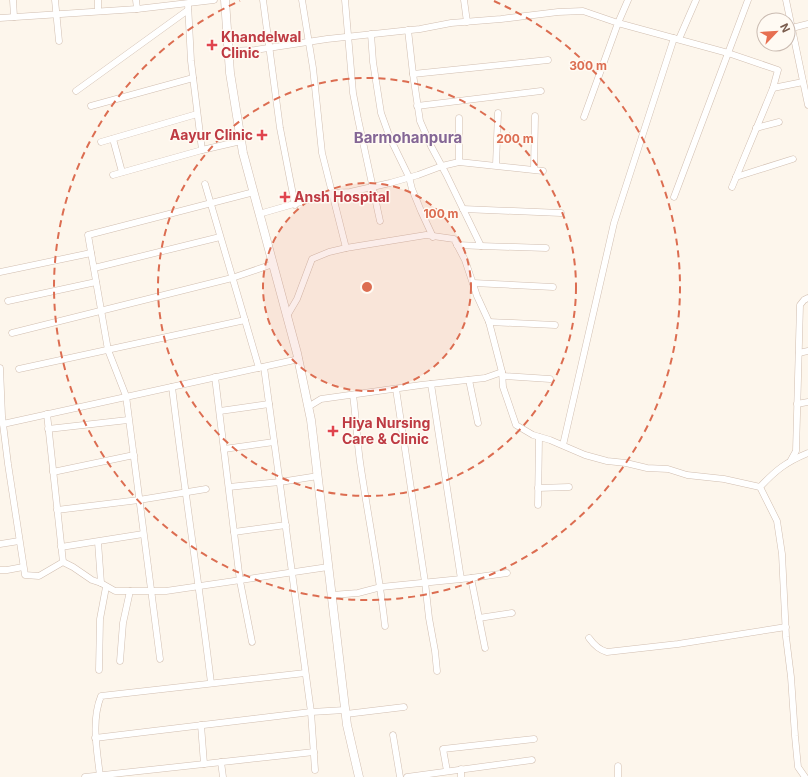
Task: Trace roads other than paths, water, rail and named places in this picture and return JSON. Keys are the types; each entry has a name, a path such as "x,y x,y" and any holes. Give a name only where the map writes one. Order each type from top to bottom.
{"street":[{"path":"13,0 14,17"},
{"path":"55,0 60,41"},
{"path":"98,0 98,11"},
{"path":"136,0 137,9"},
{"path":"0,18 98,11 188,7 214,0"},
{"path":"225,0 230,73 241,141 299,359 308,406 318,476 345,712 360,777"},
{"path":"263,0 280,128 295,204"},
{"path":"302,0 313,68 322,153 346,248"},
{"path":"345,0 353,93 380,221"},
{"path":"464,0 467,22"},
{"path":"584,117 618,23 628,0"},
{"path":"563,445 614,223 677,39 696,0"},
{"path":"674,198 748,0"},
{"path":"786,0 789,12"},
{"path":"188,7 193,78 202,150"},
{"path":"76,91 188,7"},
{"path":"228,51 269,48 467,22 558,12 583,11 618,23 728,53 778,70 773,88 732,187"},
{"path":"796,27 808,24"},
{"path":"408,30 420,121 430,146 442,166 481,246"},
{"path":"371,34 373,62 381,113 390,138 409,177 420,211 433,237"},
{"path":"796,42 805,74 803,82 808,105"},
{"path":"413,74 548,60"},
{"path":"91,106 193,78"},
{"path":"773,88 803,82"},
{"path":"417,106 541,91"},
{"path":"496,165 498,113"},
{"path":"101,142 197,114"},
{"path":"534,169 535,116"},
{"path":"459,162 460,118"},
{"path":"756,128 779,122"},
{"path":"113,139 122,172"},
{"path":"113,174 241,141"},
{"path":"736,177 793,159"},
{"path":"260,214 332,193 350,192 459,162 543,171"},
{"path":"205,184 232,278 261,367 269,404 311,712 315,770"},
{"path":"160,659 126,396 108,350 88,235 254,192"},
{"path":"463,209 561,213"},
{"path":"287,316 297,298 312,259 329,252 346,248 426,236 454,239 465,260 477,296 488,322 502,374 503,388 516,425 539,437 563,445 585,455 607,461 626,463 647,468 668,469 687,475 724,479 760,487"},
{"path":"94,268 220,237"},
{"path":"457,245 546,248"},
{"path":"0,272 91,253"},
{"path":"12,333 232,278 273,264"},
{"path":"8,301 96,282"},
{"path":"473,282 553,287"},
{"path":"791,460 796,451 800,304 808,298"},
{"path":"19,369 245,320"},
{"path":"488,322 554,325"},
{"path":"799,353 808,351"},
{"path":"3,424 299,359"},
{"path":"0,368 1,416 25,575 39,576 63,562"},
{"path":"308,406 321,399 485,378 502,374 550,379"},
{"path":"215,377 240,581 252,642"},
{"path":"470,380 478,423"},
{"path":"431,384 461,579"},
{"path":"172,387 211,683"},
{"path":"396,389 437,671"},
{"path":"353,395 360,461 386,626"},
{"path":"797,404 808,402"},
{"path":"220,411 269,404"},
{"path":"46,414 63,562"},
{"path":"48,429 128,420"},
{"path":"538,505 539,437"},
{"path":"224,449 274,442"},
{"path":"760,487 771,475 791,460 808,453"},
{"path":"53,472 134,455"},
{"path":"229,487 280,482 318,476"},
{"path":"538,488 569,487"},
{"path":"760,487 777,521 782,554 786,627 798,767 805,777"},
{"path":"57,510 139,500 206,489"},
{"path":"234,532 286,525"},
{"path":"61,547 143,534"},
{"path":"0,544 19,541"},
{"path":"98,542 104,585 100,619 99,670"},
{"path":"63,562 92,580 115,591 166,591 328,567"},
{"path":"0,570 23,567"},
{"path":"332,595 358,592 381,587 507,573"},
{"path":"471,578 485,648"},
{"path":"120,661 123,624 130,591"},
{"path":"479,618 512,613"},
{"path":"589,638 594,645 607,652 678,644 786,627"},
{"path":"100,776 95,738 97,706 101,696 305,673"},
{"path":"95,738 311,712 345,712 404,707"},
{"path":"201,725 204,764"},
{"path":"393,735 400,777"},
{"path":"447,771 443,749 534,739"},
{"path":"85,777 111,776 314,752"},
{"path":"407,777 532,760"},
{"path":"221,762 223,777"},
{"path":"618,766 618,777"},
{"path":"461,769 461,777"}],"place":[{"name":"Khandelwal Clinic","path":"212,45"},
{"name":"Aayur Clinic","path":"262,135"},
{"name":"Ansh Hospital","path":"285,197"},
{"name":"Hiya Nursing Care & Clinic","path":"333,431"}],"district":[{"name":"Barmohanpura","path":"408,138"}]}
